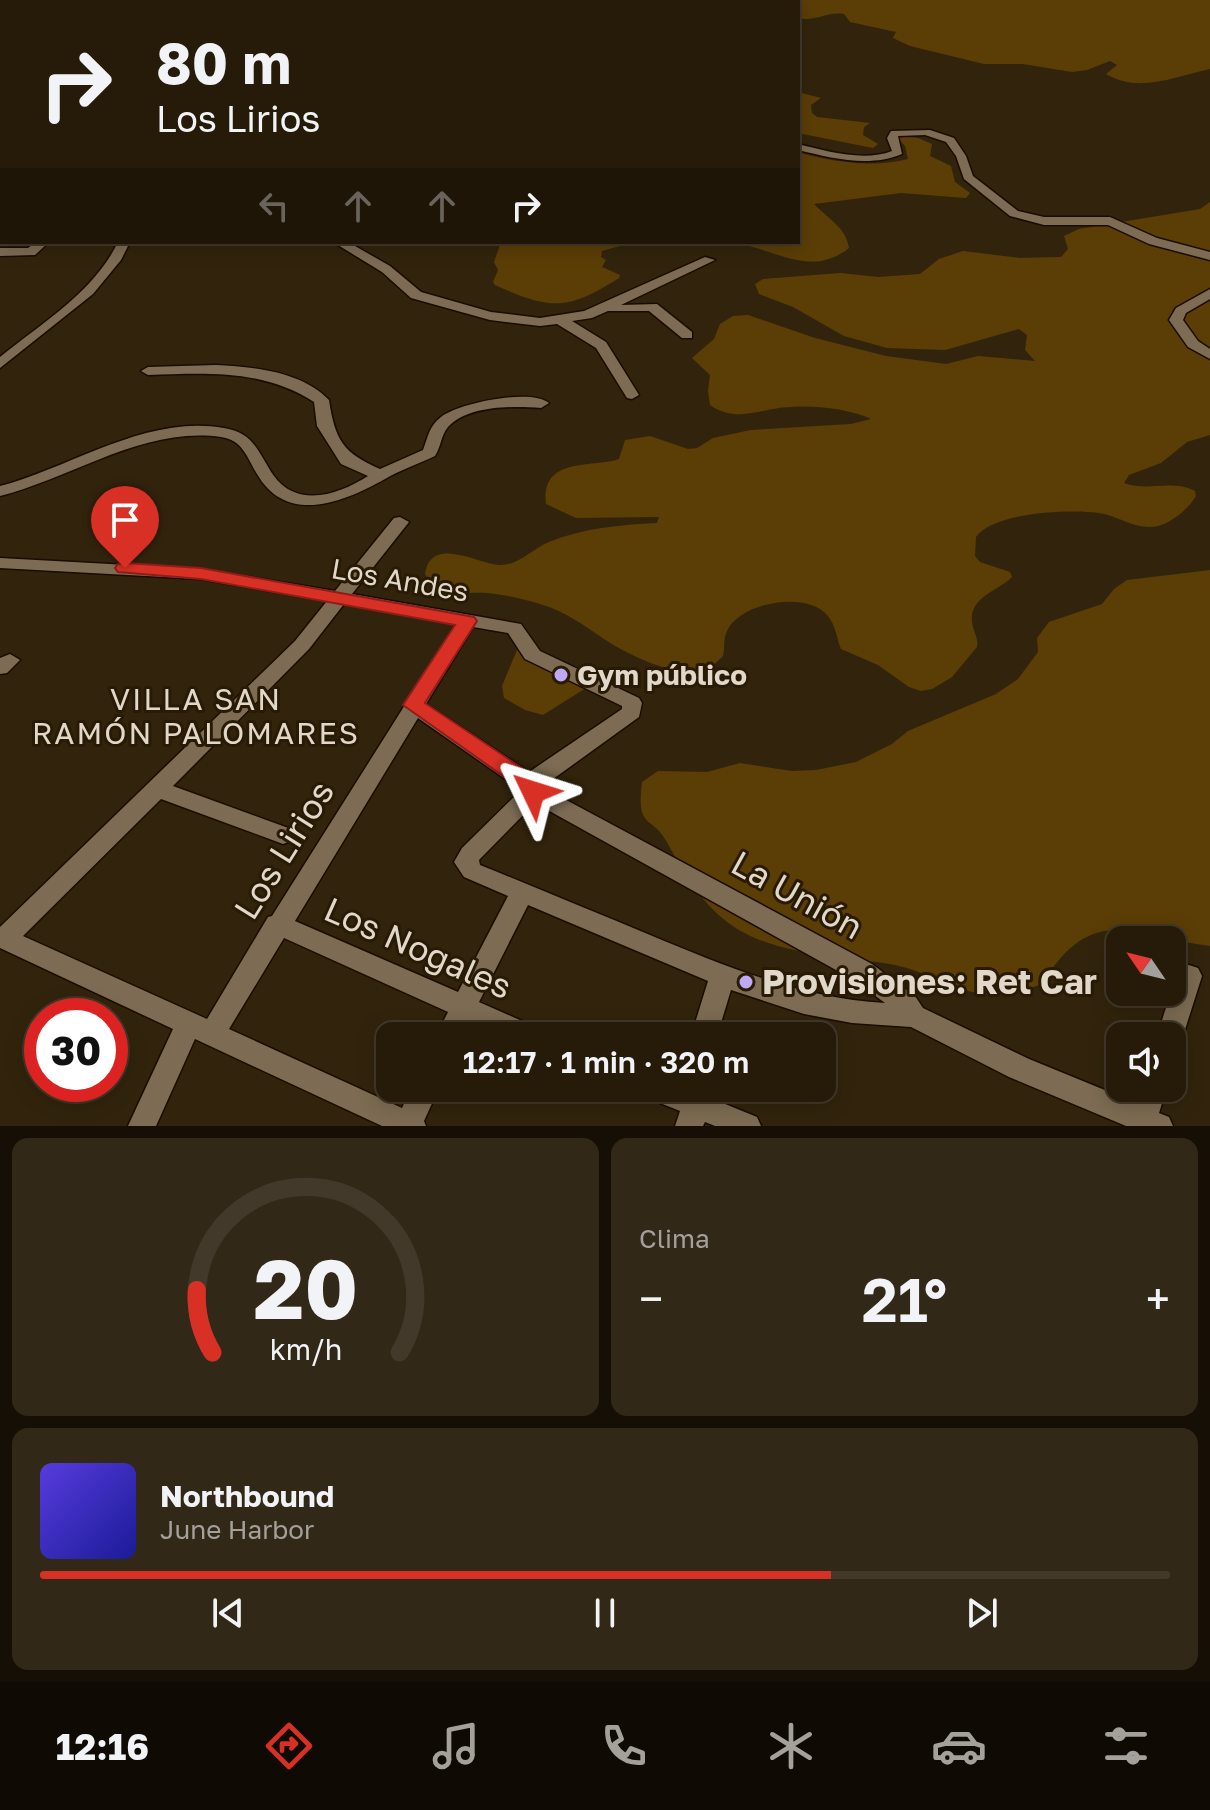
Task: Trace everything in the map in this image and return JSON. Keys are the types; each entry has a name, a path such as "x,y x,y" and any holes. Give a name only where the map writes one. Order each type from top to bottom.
{"street":[{"path":"800,147 846,156 887,157 898,152 892,138 895,133 914,131 935,134 952,142 962,158 968,177 1009,212 1044,221 1092,219 1116,223 1153,241 1210,256"},
{"path":"0,252 31,252 41,244"},
{"path":"0,364 96,283 112,266 123,244"},
{"path":"343,244 378,264 412,293 426,299 499,318 562,321 626,307 652,307 687,335"},
{"path":"587,315 709,260"},
{"path":"1210,293 1186,307 1176,320 1193,344 1210,355"},
{"path":"562,321 601,345 632,395"},
{"path":"148,371 247,371 309,390 321,400 325,426 347,461 380,475"},
{"path":"0,491 56,475 128,445 199,430 224,432 245,440 274,486 284,494 301,500 339,497 429,453 440,426 453,417 501,403 541,403"},
{"path":"400,522 302,645 3,938 409,1125 419,1102"},
{"name":"Los Andes","path":"0,563 183,571 514,628 532,655 632,703 632,712 531,788"},
{"name":"Los Lirios","path":"142,1126 200,1029 277,924 467,621"},
{"name":"La Unión","path":"413,705 531,788 863,972 906,1004 914,1016 1019,1068 1147,1124"},
{"path":"531,788 470,854 466,862 472,871 722,976 804,1003 852,1012 914,1016"},
{"path":"158,789 283,835"},
{"path":"455,1022 522,892"},
{"name":"Los Nogales","path":"277,924 495,1022"},
{"path":"708,1022 722,976"},
{"path":"1174,1022 1189,976"},
{"path":"1147,1124 1151,1102"},
{"path":"690,1105 747,1126"}],"shaded area":[{"path":"800,0 1210,0 1210,69 1158,82 1131,83 1106,74 1117,65 1110,61 1072,72 1023,64 984,64 910,46 893,38 896,32 850,22 844,14 800,18"},
{"path":"800,93 821,98 811,105 812,113 817,117 870,123 864,127 863,135 878,144 873,148 800,133"},
{"path":"896,136 918,138 932,144 930,156 951,166 955,182 970,193 966,198 901,193 814,204 844,234 849,248 835,257 820,261 792,259 739,244 800,244 800,153 853,163 881,163 908,159 905,146"},
{"path":"1210,202 1210,435 1187,442 1161,463 1129,475 1124,483 1177,486 1195,491 1196,496 1180,514 1158,526 1135,525 1099,513 1070,512 1015,517 985,529 976,537 975,556 980,562 1010,572 1012,577 975,606 972,622 977,647 952,677 932,689 921,691 909,687 878,665 841,649 827,615 817,607 804,603 774,603 745,613 727,631 723,656 701,677 638,658 549,607 499,594 444,590 425,574 429,562 445,553 506,565 549,542 575,533 657,523 659,517 576,518 546,504 546,489 551,478 571,467 619,459 625,440 650,436 688,449 697,448 713,438 751,430 851,424 871,419 821,407 790,407 740,414 720,411 710,405 710,375 692,358 714,339 720,324 733,316 748,315 815,338 886,356 946,364 978,356 1035,361 1025,350 1027,335 1019,329 945,350 887,348 844,336 793,307 759,294 755,284 763,279 840,273 878,277 920,274 939,259 963,251 1020,258 1061,257 1068,249 1064,236 1079,229 1200,209"},
{"path":"500,244 627,244 602,251 601,257 606,260 602,267 620,275 619,278 586,297 558,303 531,299 495,285 493,282 498,270 494,262"},
{"path":"1210,570 1210,946 1186,942 1186,926 1106,926 1106,932 1079,941 1061,958 1042,984 1000,995 981,994 895,965 781,947 736,928 701,896 662,834 643,815 642,782 658,771 707,772 740,763 792,771 816,770 856,762 892,744 908,731 996,694 1018,679 1038,652 1037,638 1049,622 1102,604 1114,589 1127,580"},
{"path":"522,649 541,668 586,688 543,715 525,710 504,698 502,686 517,650"}],"place":[{"name":"Gym público","path":"561,675"},
{"name":"Provisiones: Ret Car","path":"746,982"}],"district":[{"name":"VILLA SAN RAMÓN PALOMARES","path":"196,717"}],"route":[{"path":"125,568 183,571 467,621 413,705 529,783 533,792"}]}
